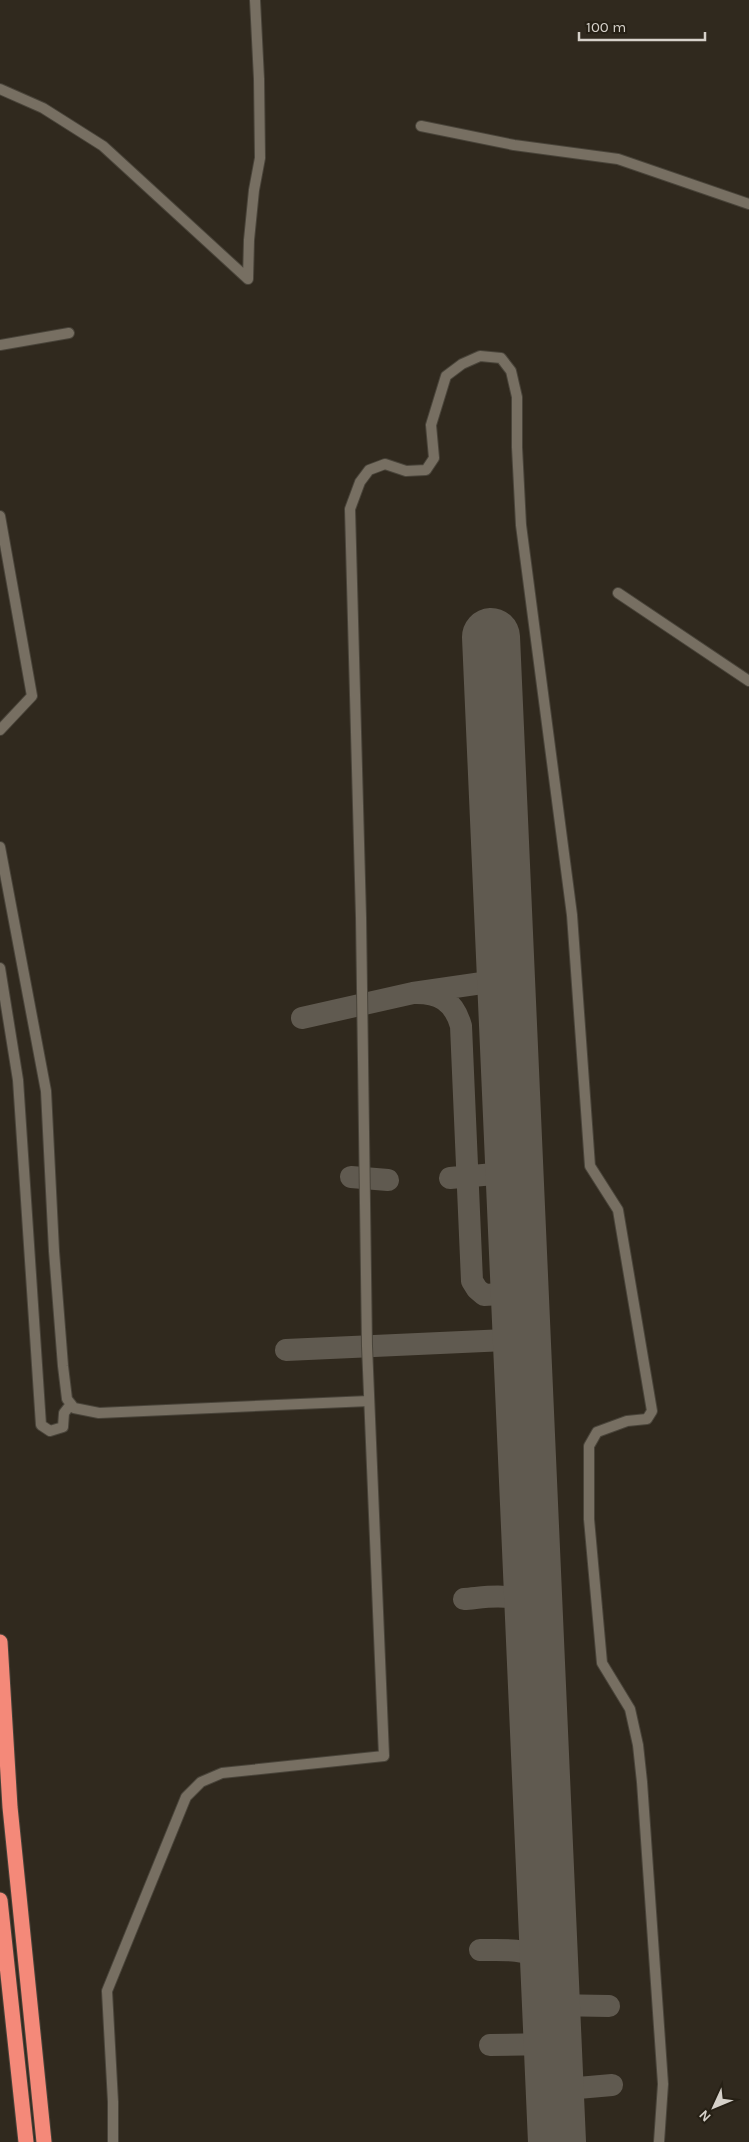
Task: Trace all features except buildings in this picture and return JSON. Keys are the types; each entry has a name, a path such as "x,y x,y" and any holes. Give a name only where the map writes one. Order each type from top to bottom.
{"highway":[{"path":"0,1642 5,1807 44,2142"},
{"path":"0,1900 26,2142"}],"street":[{"path":"0,89 44,108 103,146 248,279 249,240 254,190 260,158 255,0"},
{"path":"420,126 514,144 618,159 749,204"},
{"path":"0,345 70,333"},
{"path":"113,2142 114,2102 107,1991 186,1797 201,1782 222,1772 384,1756 369,1401 361,917 350,509 360,482 369,470 385,464 406,471 426,470 434,458 431,425 446,376 462,364 480,356 501,358 511,371 517,397 516,447 521,526 572,915 590,1166 618,1210 652,1411 647,1419 626,1421 597,1432 588,1446 589,1510 602,1663 630,1709 638,1745 642,1782 663,2084 659,2142"},
{"path":"0,516 32,696 0,730"},
{"path":"618,593 749,681"},
{"path":"0,847 20,944 46,1091 54,1251 62,1366 67,1399 74,1408 99,1413 369,1401"},
{"path":"0,968 18,1080 41,1425 50,1431 63,1427 64,1413 71,1404"}],"taxiway":[{"path":"492,981 501,975 506,961"},
{"path":"302,1018 413,993 496,981 501,983 507,990"},
{"path":"413,993 438,996 450,1004 461,1026 472,1281 484,1295 520,1293"},
{"path":"505,1173 513,1164 514,1151"},
{"path":"450,1178 505,1173 516,1185"},
{"path":"351,1177 388,1180"},
{"path":"506,1340 518,1333 522,1319"},
{"path":"286,1350 506,1340 517,1345 523,1361"},
{"path":"508,1597 516,1593 526,1583 531,1548"},
{"path":"464,1599 490,1597 516,1599 524,1603 529,1609 535,1632"},
{"path":"523,1951 535,1941 542,1931 546,1903"},
{"path":"480,1950 508,1950 527,1953 540,1965 551,1992"},
{"path":"551,2005 609,2006"},
{"path":"490,2045 553,2044"},
{"path":"555,2090 612,2085"}],"runway":[{"path":"491,637 557,2142"}]}
